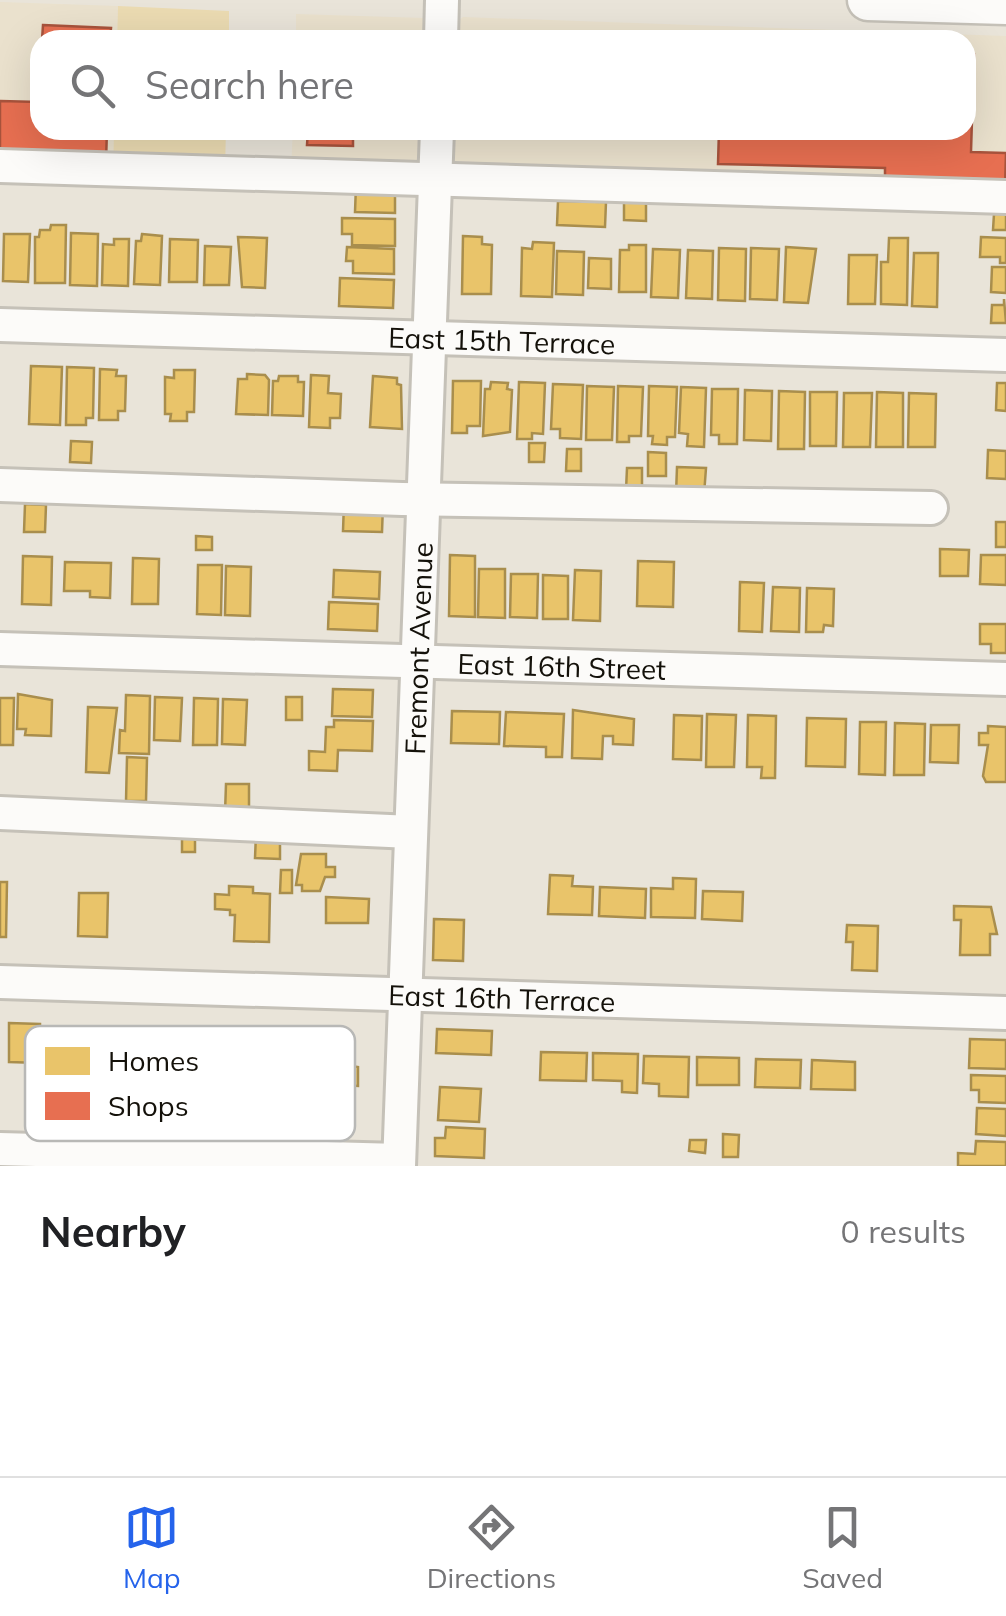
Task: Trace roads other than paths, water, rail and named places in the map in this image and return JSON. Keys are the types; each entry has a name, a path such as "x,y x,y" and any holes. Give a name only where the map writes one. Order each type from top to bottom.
{"main road":[{"path":"868,0 995,3"}],"street":[{"path":"441,30 442,0"},
{"name":"Fremont Avenue","path":"399,1163 438,140"},
{"path":"0,166 1006,197"},
{"name":"East 15th Terrace","path":"0,325 1006,355"},
{"path":"0,485 424,499 931,508"},
{"name":"East 16th Street","path":"0,649 1006,680"},
{"path":"0,813 411,832"},
{"name":"East 16th Terrace","path":"0,982 1006,1013"},
{"path":"0,1149 399,1163"}]}
